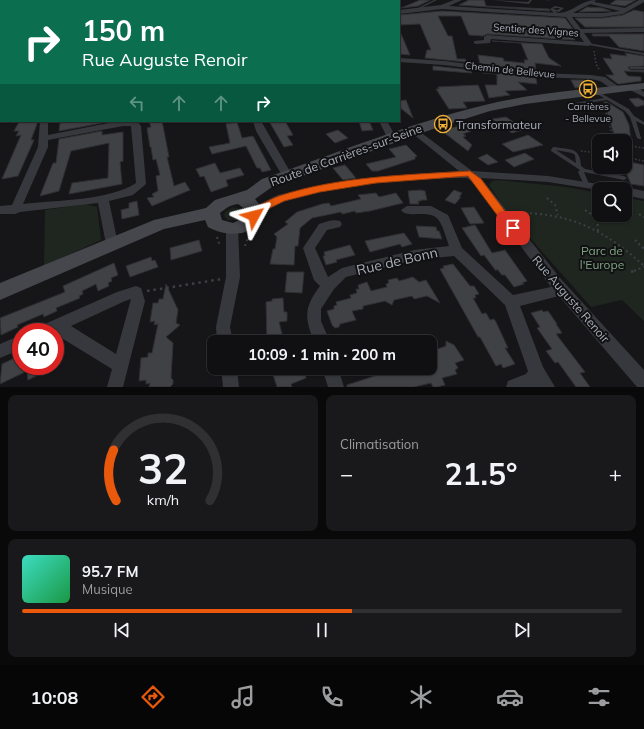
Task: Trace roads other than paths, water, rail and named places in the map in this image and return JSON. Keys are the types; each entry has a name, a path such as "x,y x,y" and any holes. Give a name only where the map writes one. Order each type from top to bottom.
{"street":[{"path":"442,7 459,0"},
{"path":"400,12 442,7 556,12 568,15 603,15 627,10 643,0"},
{"path":"568,15 572,11 591,1 627,10"},
{"name":"Sentier des Vignes","path":"568,15 589,44"},
{"path":"579,30 644,30"},
{"name":"Sentier des Vignes","path":"476,42 488,42 487,37 589,44"},
{"name":"Chemin de Bellevue","path":"400,60 444,63 539,75 591,77 602,79 618,89"},
{"name":"Route de Carrières-sur-Seine","path":"240,199 253,194 267,183 288,175 487,108 525,100 644,86"},
{"path":"631,87 644,95"},
{"path":"15,210 32,174 45,138 42,133 44,122"},
{"path":"258,122 276,157 288,175"},
{"path":"384,122 392,139"},
{"path":"0,210 15,210 103,199 129,192 141,184 136,126 134,124 123,123 45,138"},
{"name":"Rue Auguste Renoir","path":"415,131 470,173 562,290 644,382"},
{"path":"255,211 251,203 240,199 223,202 214,209 212,218 218,226 232,229 246,225 251,221 255,211 281,198 320,189 376,180 470,173 549,178 592,185"},
{"path":"632,192 644,195"},
{"path":"103,199 112,244"},
{"path":"407,210 430,210 444,218 457,250 511,302 536,371 546,387"},
{"path":"0,292 160,224 212,213"},
{"path":"329,285 322,280 309,248 323,227 336,224"},
{"path":"224,335 223,327 233,277 232,229"},
{"name":"Rue de Bonn","path":"320,335 313,314 335,277 342,273 424,254 446,250 457,250"},
{"path":"511,302 562,290"},
{"path":"64,323 122,296 136,292 138,301 115,387"},
{"path":"64,330 121,366"},
{"path":"0,351 12,346"},
{"path":"514,387 532,380 536,371"},
{"path":"229,375 231,387"},
{"path":"332,375 336,387"}],"lane":[{"path":"418,10 417,9 436,0"},
{"path":"493,0 529,3 531,0"},
{"path":"589,44 644,54"},
{"path":"631,68 644,68"},
{"path":"596,92 627,110 632,117 639,138"},
{"path":"575,104 608,99"},
{"path":"632,117 644,124"},
{"path":"586,184 582,172 581,168 578,154 555,148 553,150 581,168 624,178"}],"place":[{"name":"Carrières - Bellevue","path":"588,89"},
{"name":"Transformateur","path":"443,124"}],"park label":[{"name":"Parc de l'Europe","path":"602,257"}]}
